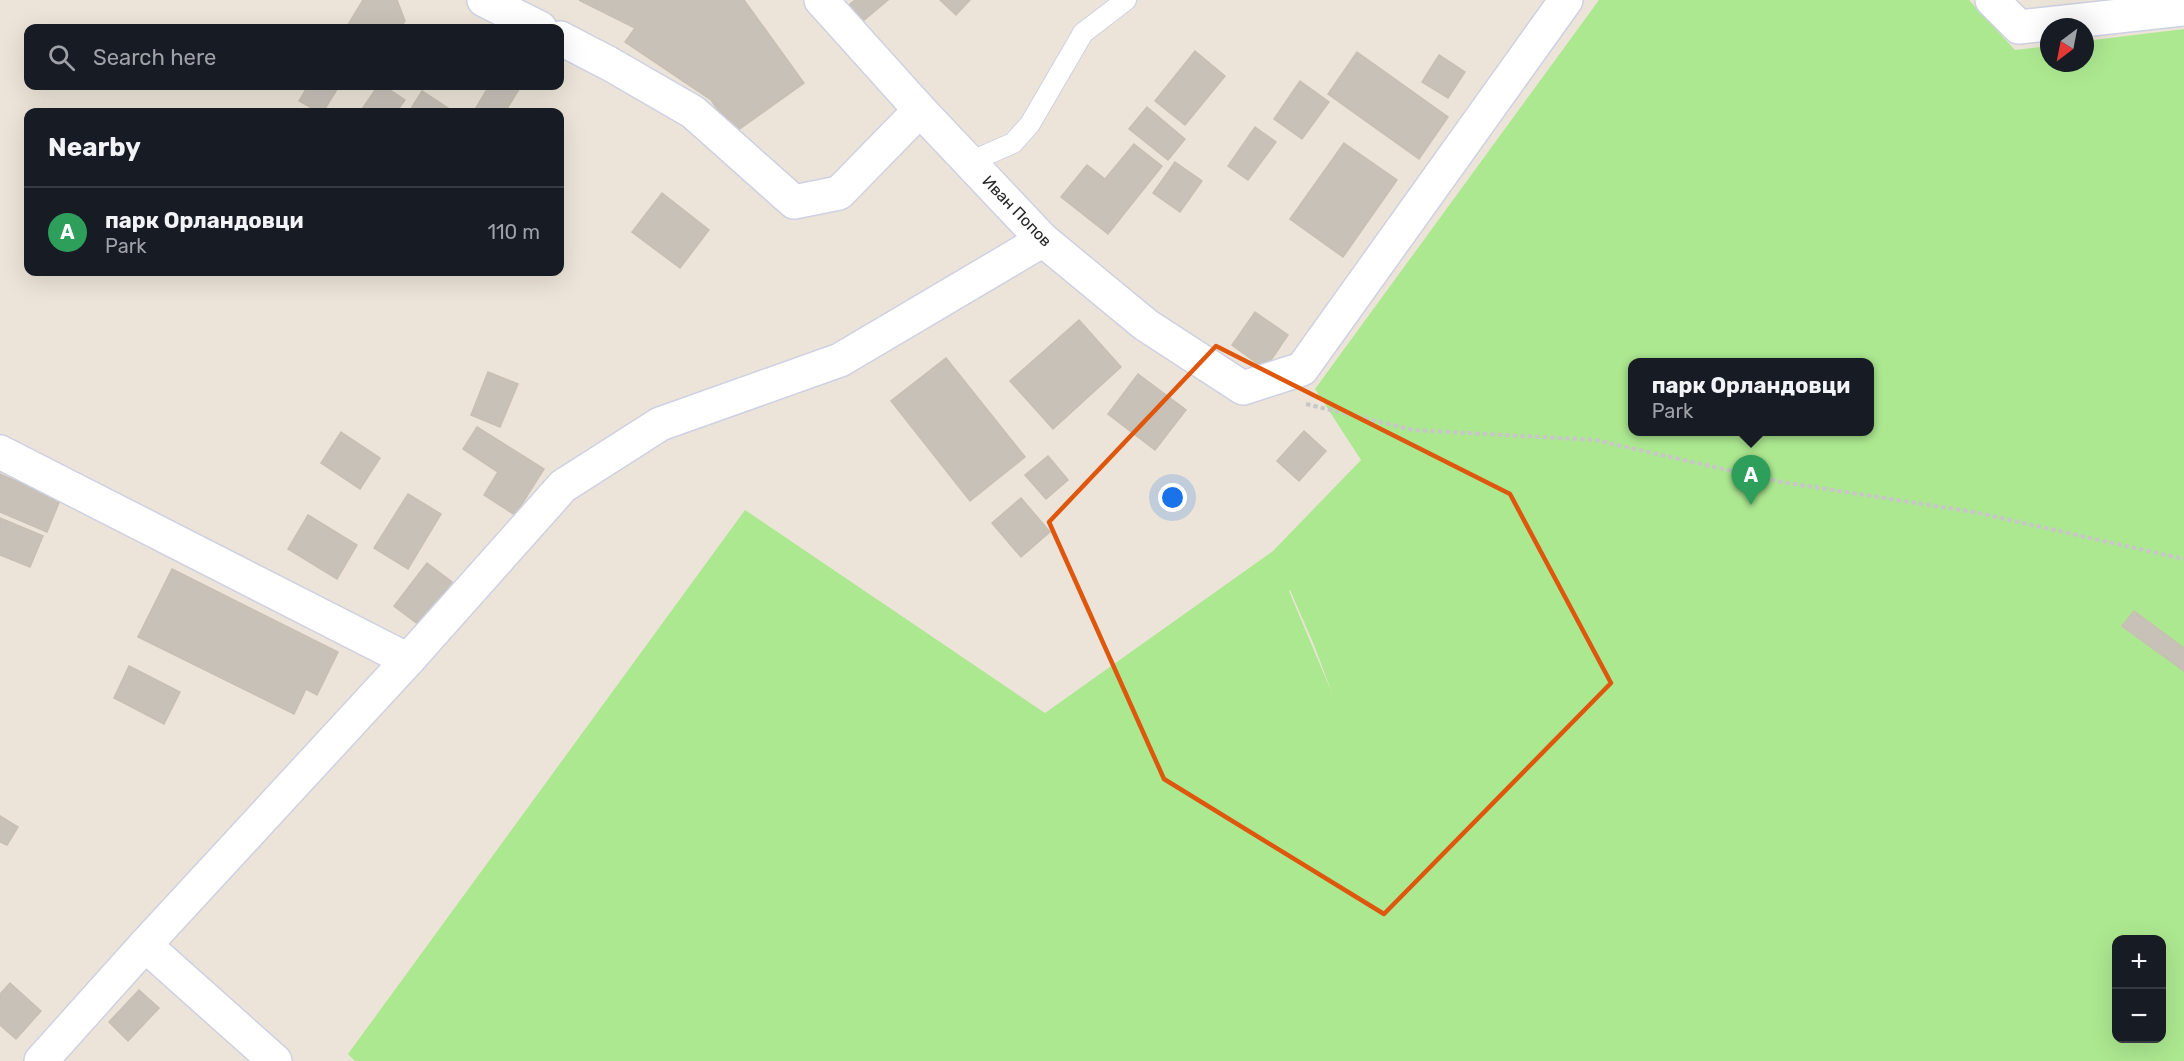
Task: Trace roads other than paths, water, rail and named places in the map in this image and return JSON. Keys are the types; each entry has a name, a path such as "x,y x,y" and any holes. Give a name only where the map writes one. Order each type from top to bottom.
{"street":[{"path":"484,0 532,24"},
{"name":"Иван Попов","path":"821,0 920,110 1043,240 1146,325 1243,388 1302,369 1566,0"},
{"path":"1992,0 2019,27 2184,9"},
{"path":"564,40 693,112 794,202 839,193 920,110"},
{"path":"41,1061 408,660 563,486 660,424 840,360 1043,240"},
{"path":"0,452 408,660"},
{"path":"145,945 275,1061"}],"lane":[{"path":"970,162 1013,143 1030,124 1083,33 1126,0"}],"place":[{"name":"парк Орландовци","path":"1751,505"}]}
